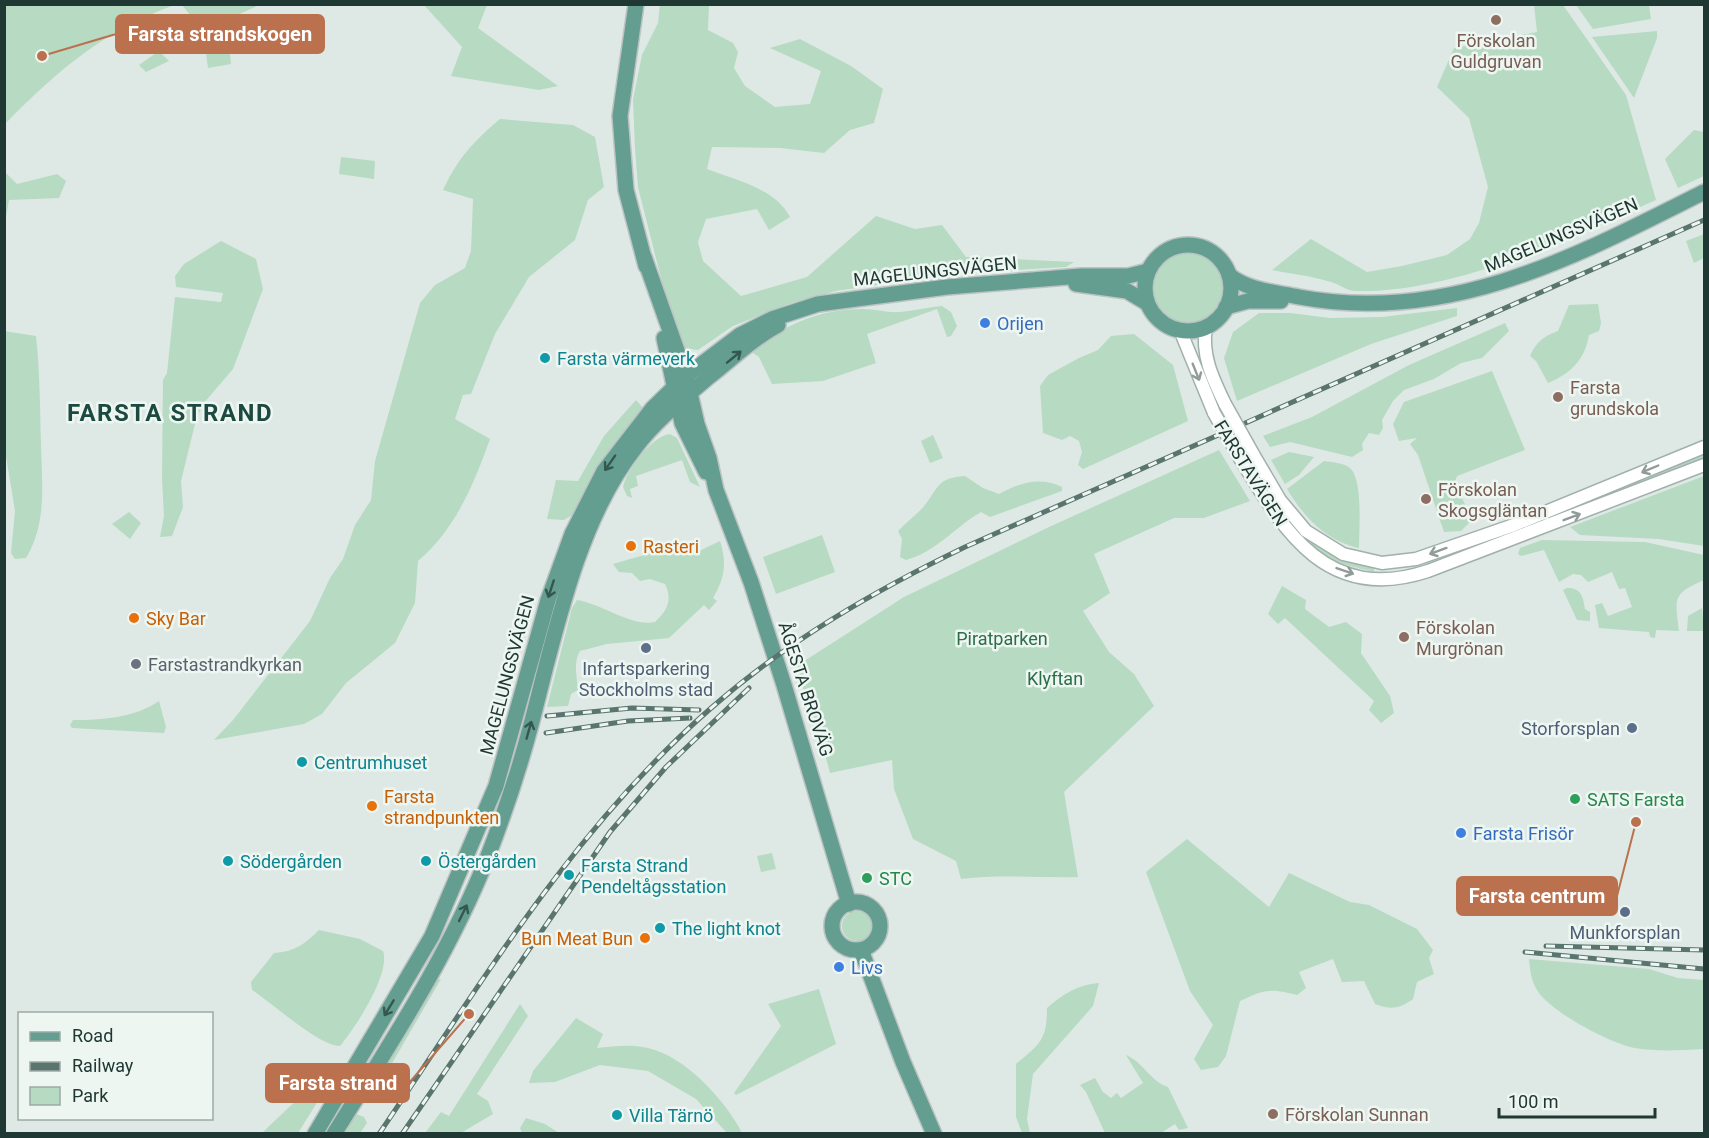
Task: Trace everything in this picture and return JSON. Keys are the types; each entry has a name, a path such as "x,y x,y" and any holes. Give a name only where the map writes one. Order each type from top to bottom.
{"main road":[{"name":"ÅGESTA BROVÄG","path":"636,4 620,116 626,190 680,381 689,394 716,490 761,613 809,763 849,903"},
{"name":"MAGELUNGSVÄGEN","path":"1226,307 1248,301 1320,301 1378,305 1427,300 1474,291 1522,276 1572,255 1704,192"},
{"path":"1190,244 1213,253 1230,276 1230,294 1226,307 1206,327 1180,330 1157,318 1147,303 1144,289 1148,271 1160,255 1175,246 1190,244"},
{"name":"MAGELUNGSVÄGEN","path":"315,1134 419,958 461,871 496,786 548,600 572,534 610,462 652,409 680,381 740,335 772,319 818,304 947,287 1055,280 1081,276 1128,276 1148,271"},
{"name":"MAGELUNGSVÄGEN","path":"1230,276 1249,288 1320,301"},
{"name":"MAGELUNGSVÄGEN","path":"1055,280 1127,291 1147,303"},
{"name":"MAGELUNGSVÄGEN","path":"334,1134 436,966 488,856 511,791 562,603 580,551 606,495 634,449 676,404 769,330 818,304"},
{"name":"ÅGESTA BROVÄG","path":"680,381 676,404 700,462 716,490"},
{"path":"849,903 869,906 879,921 876,940 861,950 849,950 840,945 834,937 834,917 839,909 849,903"},
{"path":"861,950 899,1052 934,1134"},
{"path":"419,958 436,966"}],"street":[{"name":"FARSTAVÄGEN","path":"1206,327 1204,345 1206,358 1225,404 1280,500 1306,531 1343,554 1382,562 1416,559 1514,525 1704,447"},
{"name":"FARSTAVÄGEN","path":"1180,330 1214,413 1282,526 1308,552 1339,569 1387,579 1411,576 1704,465"}],"green space":[{"path":"5,4 174,5 125,27 82,54 44,86 5,124"},
{"path":"660,4 709,5 708,30 733,43 738,52 734,68 745,86 775,107 810,104 821,71 770,48 800,39 851,66 883,89 874,123 850,130 824,153 780,148 712,147 707,169 765,192 783,207 790,217 769,230 757,209 706,219 698,242 703,261 741,296 807,277 876,216 915,229 942,225 966,257 1074,262 1066,267 953,274 836,291 791,303 733,326 698,350 682,348 670,314 638,187 635,149 633,99 642,55 658,23"},
{"path":"182,5 259,5 227,20 231,64 208,68 203,31"},
{"path":"424,5 487,5 478,28 558,86 539,90 451,76 462,47"},
{"path":"1534,5 1563,5 1626,95 1656,200 1586,231 1509,261 1431,283 1393,289 1356,291 1324,280 1272,270 1311,239 1367,272 1447,255 1470,239 1479,223 1488,187 1469,118 1437,87 1454,48 1537,32"},
{"path":"1576,5 1649,5 1651,19 1593,29"},
{"path":"1657,31 1657,38 1634,98 1592,37"},
{"path":"159,51 169,61 146,72 139,65"},
{"path":"500,119 573,125 595,137 604,187 588,200 575,240 529,277 495,334 471,394 463,395 455,419 490,439 470,489 443,535 418,561 415,603 395,643 346,683 322,714 304,724 214,740 233,720 310,621 330,578 343,559 355,525 371,500 375,461 420,303 435,285 465,268 471,251 473,199 443,190 467,151"},
{"path":"1694,130 1704,132 1704,176 1678,188 1665,159"},
{"path":"341,157 375,161 374,179 339,174"},
{"path":"5,172 17,184 57,174 66,181 59,198 9,200 5,222"},
{"path":"1704,234 1704,258 1694,263 1686,241"},
{"path":"221,241 256,259 263,289 233,369 203,404 196,420 181,481 183,507 172,536 160,537 164,516 163,380 167,373 175,297 221,302 223,293 176,287 175,276 184,264"},
{"path":"1187,251 1208,257 1218,267 1224,288 1218,309 1208,319 1187,325 1166,319 1156,309 1150,288 1156,267 1166,257"},
{"path":"1598,304 1601,323 1599,331 1589,335 1584,352 1575,365 1548,383 1536,361 1530,356 1535,347 1545,337 1558,331 1569,305"},
{"path":"942,306 951,312 957,326 951,336 947,337 937,309 867,334 876,363 823,381 772,384 759,357 753,353 789,326 817,315 868,309 900,312"},
{"path":"1457,308 1457,316 1371,344 1237,401 1224,358 1233,332 1259,313 1290,313 1330,318 1382,317"},
{"path":"1505,323 1509,331 1482,358 1461,363 1434,379 1404,390 1393,401 1382,420 1383,428 1379,435 1369,433 1362,444 1363,450 1352,457 1290,442 1270,447 1263,436 1312,417 1409,365"},
{"path":"4,331 36,336 39,377 42,503 33,545 26,558 15,559 11,553 15,511 5,450"},
{"path":"1134,334 1173,365 1188,421 1083,469 1078,465 1082,452 1079,441 1070,436 1062,440 1043,433 1040,386 1048,375 1098,350 1111,336"},
{"path":"1492,371 1525,450 1457,476 1455,482 1467,509 1469,523 1461,531 1444,532 1418,455 1410,444 1417,438 1399,441 1393,424 1404,402"},
{"path":"636,400 644,409 594,477 577,512 564,520 547,519 556,480 578,481 604,436"},
{"path":"670,434 677,438 700,487 690,482 682,460 636,476 638,486 630,489 632,498 627,496 623,487 635,463 648,447 663,436"},
{"path":"933,435 943,458 930,463 921,441"},
{"path":"1219,450 1250,501 1204,518 1174,518 1094,554 1110,593 1083,611 1109,652 1134,674 1154,706 1064,792 1078,877 1005,876 961,879 956,861 913,839 894,789 892,760 830,773 817,724 795,667 904,597 1049,527"},
{"path":"1289,452 1314,457 1299,475 1285,484 1271,460"},
{"path":"1704,453 1704,459 1613,495 1591,500"},
{"path":"1324,461 1345,465 1355,475 1360,507 1359,548 1347,545 1326,534 1301,509 1287,489"},
{"path":"965,476 983,488 999,494 1022,484 1038,481 1062,487 1062,491 990,517 981,512 927,551 906,560 900,557 902,539 898,531 922,508 944,481"},
{"path":"1704,476 1704,546 1659,539 1580,535 1570,527"},
{"path":"129,512 141,523 130,539 112,524"},
{"path":"822,535 835,572 776,594 763,557"},
{"path":"1542,540 1645,542 1704,555 1704,580 1686,589 1678,598 1679,631 1656,630 1655,638 1650,637 1649,632 1599,628 1595,605 1602,603 1608,616 1632,607 1625,588 1619,589 1612,572 1588,582 1581,575 1573,574 1559,582 1544,550 1521,556 1518,554 1520,548"},
{"path":"720,541 724,556 724,570 713,598 717,601 709,610 704,605 669,638 607,644 580,651 576,665 578,690 571,694 568,706 547,707 572,608 577,600 646,623 655,622 668,605 665,584 650,579 640,581 632,573 619,572 613,564 658,551 668,544 697,552"},
{"path":"1312,542 1343,560 1374,567 1374,572 1334,562 1309,547"},
{"path":"1282,586 1306,600 1305,609 1329,627 1346,622 1362,634 1361,653 1390,696 1394,713 1381,723 1369,710 1374,701 1285,618 1278,624 1268,614"},
{"path":"1567,588 1578,591 1585,609 1590,612 1590,621 1577,620 1563,590"},
{"path":"1702,608 1704,631 1687,631 1688,616"},
{"path":"159,701 166,727 164,733 72,728 70,725 73,720 128,714"},
{"path":"1187,839 1269,907 1289,873 1350,902 1369,905 1417,929 1433,950 1429,958 1434,974 1417,982 1413,999 1399,1007 1390,1008 1375,1004 1364,981 1342,982 1333,959 1299,972 1306,988 1297,995 1268,991 1240,1001 1226,1056 1218,1067 1201,1070 1194,1059 1213,1025 1190,991 1146,872"},
{"path":"772,853 776,869 761,872 757,856"},
{"path":"857,911 868,915 872,926 868,937 857,941 846,937 842,926 846,915"},
{"path":"319,930 360,939 383,951 382,973 377,986 354,1027 340,1046 308,1032 252,990 251,982 274,953 288,951 299,946"},
{"path":"1529,959 1649,969 1678,978 1704,980 1704,1049 1635,1048 1597,1033 1567,1017 1544,998 1533,983"},
{"path":"441,979 387,1072 378,1100 375,1102 366,1099 436,980"},
{"path":"1099,983 1093,1006 1033,1074 1027,1119 1030,1133 1022,1133 1016,1117 1016,1064 1036,1046 1044,1035 1047,1008 1071,991"},
{"path":"819,989 836,1044 736,1095 734,1093 781,1026 768,1004"},
{"path":"520,1004 528,1016 477,1094 488,1101 493,1114 461,1133 425,1133 441,1112 449,1116"},
{"path":"576,1018 603,1034 597,1048 642,1047 676,1060 703,1081 715,1094 742,1133 727,1133 696,1099 648,1071 600,1065 555,1082 529,1083 533,1071"},
{"path":"1126,1055 1168,1087 1188,1128 1179,1130 1175,1124 1161,1133 1105,1133 1086,1092 1080,1085 1095,1078 1103,1092 1111,1098 1117,1093 1121,1098 1143,1083"},
{"path":"314,1089 323,1093 298,1133 262,1133 306,1091"},
{"path":"356,1114 364,1117 367,1123 360,1133 343,1133"},
{"path":"526,1118 545,1124 559,1133 522,1133 520,1128"}],"railway":[{"path":"379,1134 531,911 615,805 710,709 800,640 897,581 965,547 1704,220"},
{"path":"402,1134 610,832 666,767 749,688"},
{"path":"547,716 632,708 699,710"},
{"path":"546,733 628,721 690,718"},
{"path":"1546,946 1704,950"},
{"path":"1525,952 1704,969"}],"place":[{"name":"Förskolan Guldgruvan","path":"1496,20"},
{"name":"Farsta strandskogen","path":"42,56"},
{"name":"Orijen","path":"985,323"},
{"name":"Farsta värmeverk","path":"545,358"},
{"name":"Farsta grundskola","path":"1558,397"},
{"name":"Förskolan Skogsgläntan","path":"1426,499"},
{"name":"Rasteri","path":"631,546"},
{"name":"Sky Bar","path":"134,618"},
{"name":"Förskolan Murgrönan","path":"1404,637"},
{"name":"Infartsparkering Stockholms stad","path":"646,648"},
{"name":"Farstastrandkyrkan","path":"136,664"},
{"name":"Storforsplan","path":"1632,728"},
{"name":"Centrumhuset","path":"302,762"},
{"name":"SATS Farsta","path":"1575,799"},
{"name":"Farsta strandpunkten","path":"372,806"},
{"name":"Farsta centrum","path":"1636,822"},
{"name":"Farsta Frisör","path":"1461,833"},
{"name":"Södergården","path":"228,861"},
{"name":"Östergården","path":"426,861"},
{"name":"Farsta Strand Pendeltågsstation","path":"569,875"},
{"name":"STC","path":"867,878"},
{"name":"Munkforsplan","path":"1625,912"},
{"name":"The light knot","path":"660,928"},
{"name":"Bun Meat Bun","path":"645,938"},
{"name":"Livs","path":"839,967"},
{"name":"Farsta strand","path":"469,1014"},
{"name":"Förskolan Sunnan","path":"1273,1114"},
{"name":"Villa Tärnö","path":"617,1115"}],"district":[{"name":"FARSTA STRAND","path":"170,413"}],"park label":[{"name":"Piratparken","path":"1002,638"},
{"name":"Klyftan","path":"1055,678"}]}
